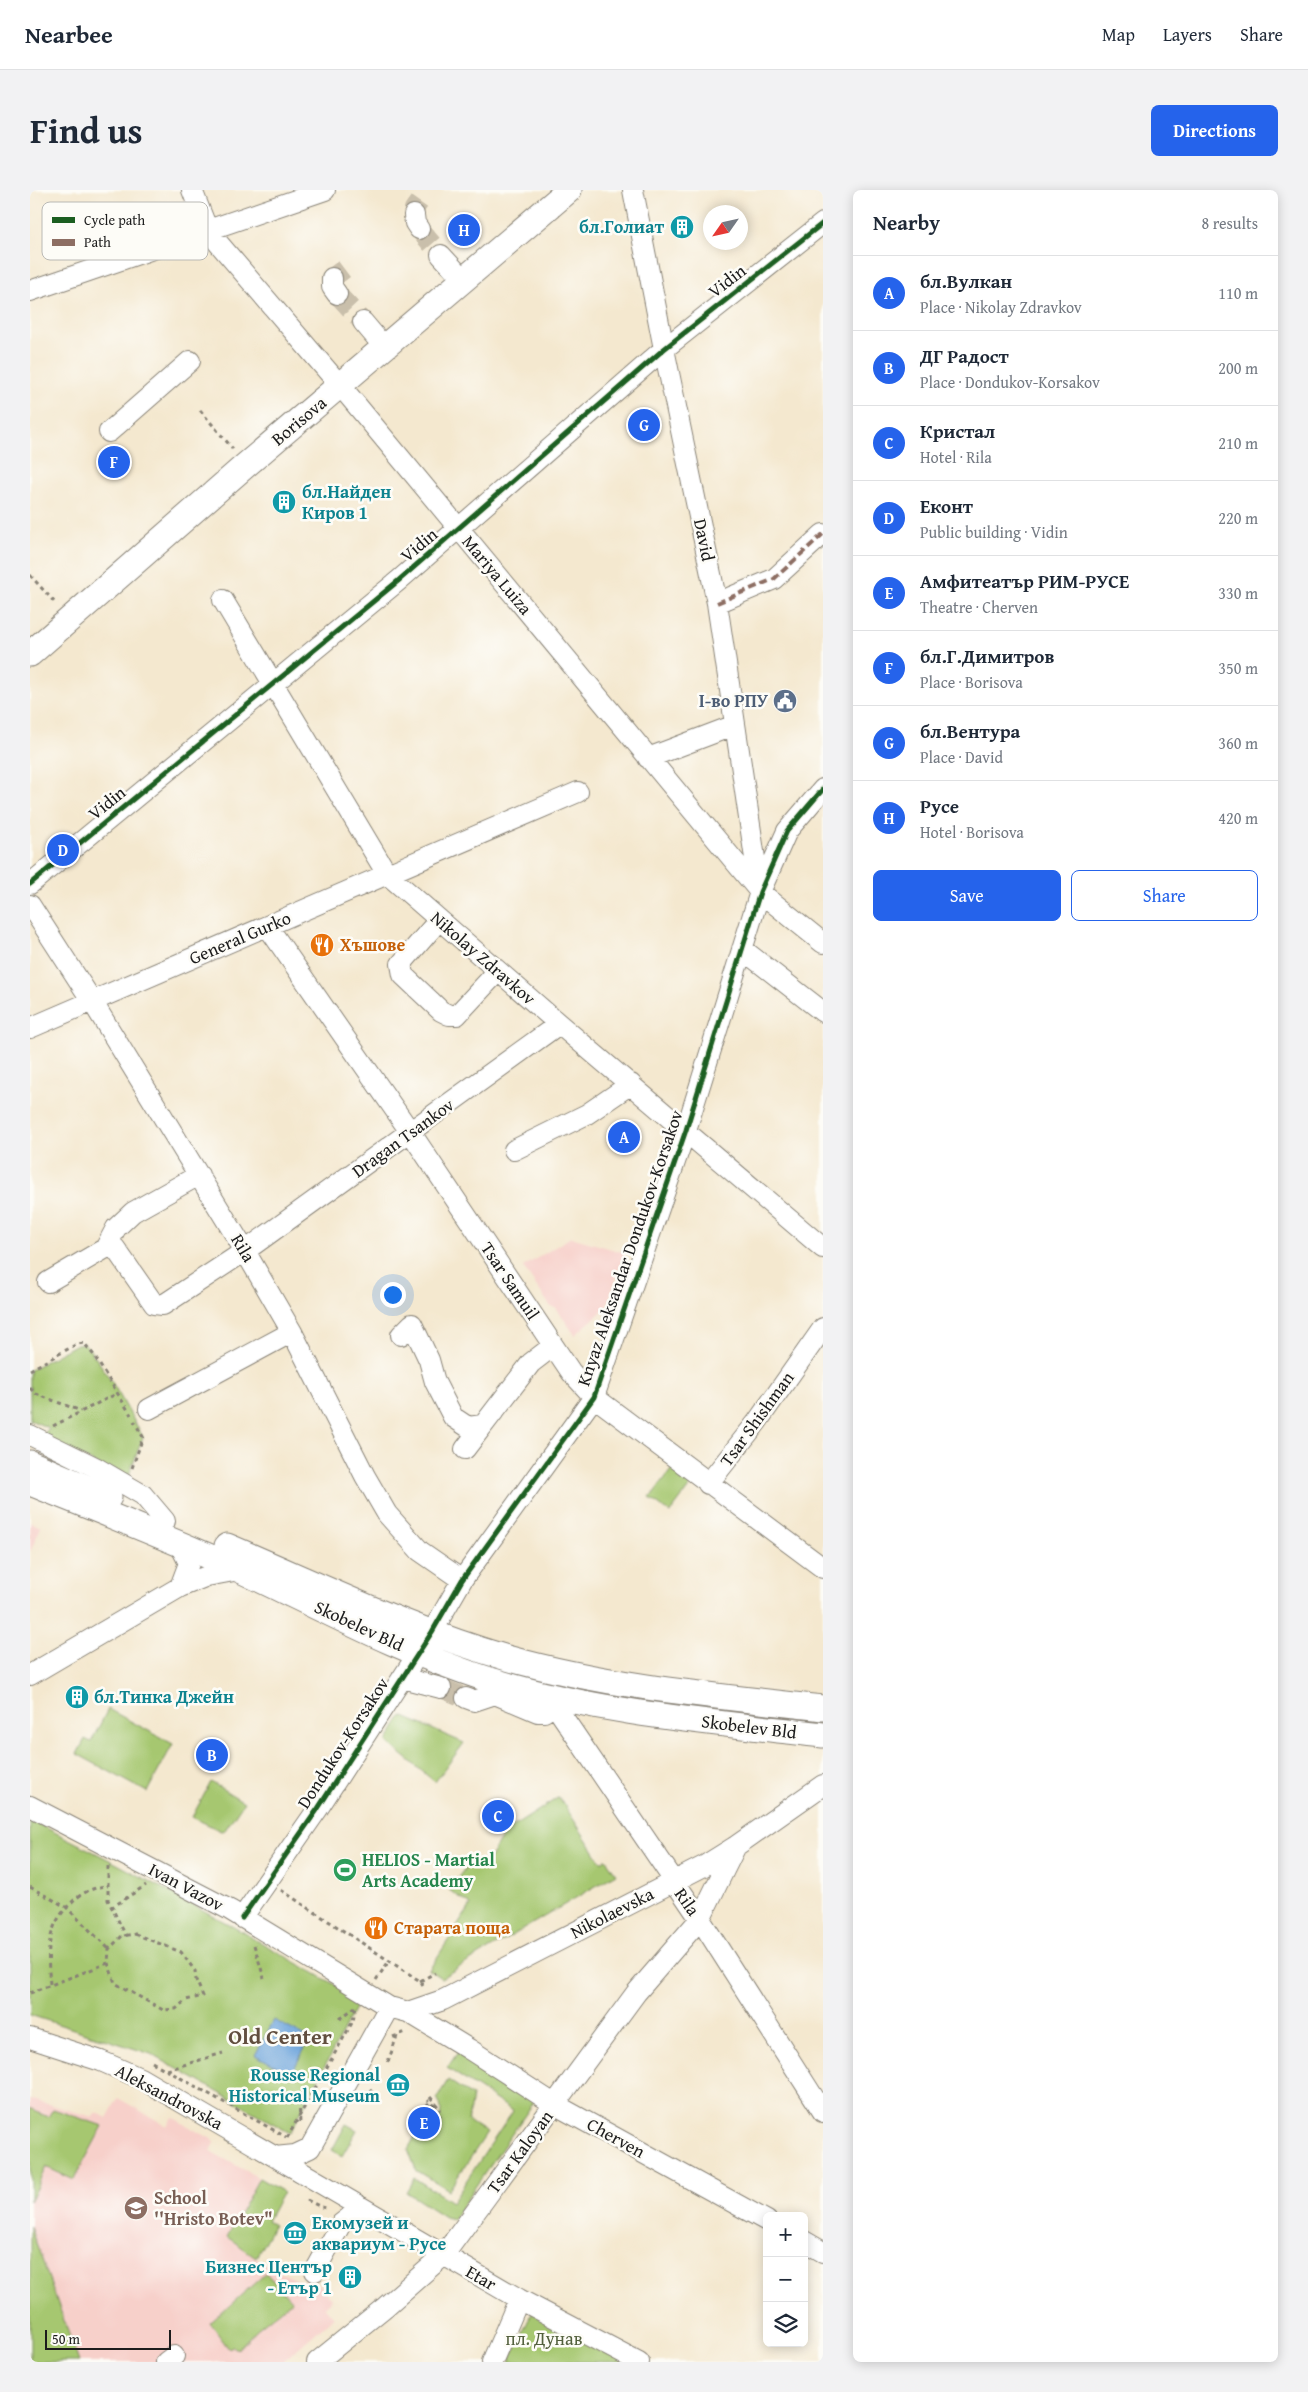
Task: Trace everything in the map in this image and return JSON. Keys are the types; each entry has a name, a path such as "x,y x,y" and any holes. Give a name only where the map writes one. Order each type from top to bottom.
{"main road":[{"name":"Borisova","path":"30,654 246,465 465,281 569,190"},
{"name":"Skobelev Bld","path":"30,1462 165,1521 432,1632 506,1658 576,1675 669,1691 823,1708"},
{"name":"Skobelev Bld","path":"30,1483 238,1570 418,1654 551,1700 648,1715 823,1735"}],"street":[{"name":"Mariya Luiza","path":"192,190 197,202"},
{"path":"208,231 325,190"},
{"name":"David","path":"633,190 664,349 718,603 760,892"},
{"name":"Vidin","path":"30,884 459,530 664,349 823,223"},
{"name":"Mariya Luiza","path":"208,231 340,386 760,892 823,943"},
{"path":"441,255 465,281"},
{"path":"30,291 122,260"},
{"path":"363,322 385,348"},
{"path":"108,432 190,361"},
{"path":"718,603 774,579 823,534"},
{"name":"Nikolay Zdravkov","path":"223,600 387,874 559,1024 823,1248"},
{"path":"648,758 735,725"},
{"path":"760,892 787,831 823,790"},
{"name":"General Gurko","path":"30,1028 578,792"},
{"name":"Knyaz Aleksandar Dondukov-Korsakov","path":"462,1580 594,1397 686,1130 760,892"},
{"name":"Rila","path":"30,905 92,1001 245,1251 292,1332 365,1476 387,1514 420,1551 462,1580"},
{"path":"440,920 401,964 403,976 441,1011 449,1015 456,1015 498,971"},
{"name":"Tsar Samuil","path":"268,927 411,1133 571,1372 594,1397 708,1484 823,1568"},
{"path":"742,949 823,1012"},
{"name":"Dragan Tsankov","path":"106,1247 111,1245 116,1248 154,1304 158,1306 163,1305 245,1251 411,1133 559,1024"},
{"path":"514,1150 587,1114 631,1084"},
{"path":"48,1282 106,1247 116,1228 134,1212 200,1175"},
{"path":"401,1335 412,1324 429,1360 435,1382 453,1417 468,1427 483,1425"},
{"name":"Tsar Shishman","path":"708,1484 757,1422 823,1328"},
{"path":"150,1409 292,1332"},
{"path":"465,1449 531,1363 553,1346"},
{"path":"30,1435 95,1467 143,1495 165,1521"},
{"path":"179,1544 189,1564 180,1587"},
{"path":"30,1674 180,1587 207,1576 238,1570"},
{"name":"Dondukov-Korsakov","path":"242,1918 317,1810 432,1632 462,1580"},
{"path":"402,1678 441,1688"},
{"path":"466,1698 474,1702 495,1694 538,1712 544,1712 551,1700"},
{"name":"Rila","path":"551,1700 673,1882 700,1919 823,2112"},
{"name":"Nikolaevska","path":"398,2010 443,2000 673,1882 736,1846 823,1785"},
{"name":"Ivan Vazov","path":"30,1806 242,1918 398,2010 469,2049"},
{"name":"Tsar Kaloyan","path":"317,2362 386,2307 443,2256 636,1993 700,1919 736,1846"},
{"path":"275,2157 294,2156 310,2148 398,2010"},
{"name":"Aleksandrovska","path":"30,2038 102,2062 140,2078 275,2157"},
{"name":"Cherven","path":"469,2049 554,2104 763,2219"},
{"name":"Etar","path":"275,2157 519,2299 639,2362"},
{"path":"315,2271 341,2224 350,2217 358,2205"},
{"path":"808,2244 823,2252"},
{"path":"492,2362 519,2299"}],"path":[{"path":"200,410 246,465"},
{"path":"30,575 70,619"},
{"path":"30,1370 77,1344 84,1344 93,1354 118,1392 143,1436 131,1470"},
{"path":"30,1388 36,1394 82,1411"},
{"path":"49,1428 118,1392"},
{"path":"267,1880 420,1981 435,1974"},
{"path":"110,1908 151,1882"},
{"path":"50,1984 48,1956 54,1924 66,1907 80,1895 90,1890 108,1886 110,1908 126,1936"},
{"path":"30,1887 66,1907 109,1949"},
{"path":"135,1934 181,1952 195,1971 196,1980 204,1996 186,2000 176,2009 163,2010 115,1983 108,1963 109,1949 126,1936 135,1934"},
{"path":"252,1940 264,1978"},
{"path":"30,1993 108,1963"},
{"path":"287,2138 353,2021 356,2013 354,1999"},
{"path":"388,2062 397,2035"},
{"path":"166,2070 224,2053"},
{"path":"365,2096 372,2090"},
{"path":"300,2094 300,2128"},
{"path":"428,2100 439,2109 435,2114"},
{"path":"415,2125 426,2125 440,2116 431,2110 428,2100"},
{"path":"415,2125 433,2129 435,2107 428,2100"},
{"path":"427,2117 434,2121"},
{"path":"415,2125 423,2122"}],"shaded area":[{"path":"571,1237 625,1253 606,1308 575,1335 556,1308 551,1307 523,1267"},
{"path":"30,1522 41,1527 30,1552"},
{"name":"School ''Hristo Botev\"","path":"118,2098 167,2126 172,2117 215,2141 210,2151 259,2178 227,2238 272,2268 302,2282 307,2278 321,2286 332,2299 324,2307 334,2317 282,2362 30,2362 30,2099 93,2117 96,2112 107,2118"}],"green space":[{"path":"84,1343 108,1377 143,1437 127,1480 42,1436 49,1428 30,1420 30,1370 77,1344"},
{"path":"677,1462 697,1477 670,1513 650,1498"},
{"path":"108,1709 173,1744 147,1792 77,1754 85,1739 91,1742"},
{"path":"402,1716 464,1743 435,1782 387,1742"},
{"path":"211,1782 244,1802 225,1830 221,1831 192,1817"},
{"path":"559,1797 601,1862 606,1859 616,1874 441,1978 429,1970 471,1905 449,1890 471,1860 483,1869 505,1832"},
{"path":"30,1820 191,1904 349,1993 354,1999 356,2006 290,2133 151,2054 30,2015"},
{"path":"458,2052 534,2102 453,2219 445,2217 406,2192 414,2178 452,2202 513,2111 447,2068"},
{"path":"448,2080 472,2096 468,2121 487,2133 449,2190 416,2170 408,2149 417,2133 429,2129 438,2121 441,2110 437,2098"},
{"path":"30,2109 48,2117 53,2109 103,2126 74,2180 46,2167 30,2201"},
{"path":"346,2124 357,2130 342,2156 332,2150"},
{"path":"259,2178 283,2192 267,2221 274,2225 256,2257 227,2237"},
{"path":"30,2226 79,2362 30,2362"},
{"path":"266,2273 292,2301 257,2329 238,2349 232,2346 229,2349 210,2323"},
{"name":"пл. Дунав","path":"534,2308 639,2362 509,2362"}],"water":[{"path":"274,2020 310,2039 291,2074 255,2055"}],"tunnel":[{"path":"414,215 414,209 419,202"},
{"path":"419,229 441,255"},
{"path":"332,278 344,269"},
{"path":"337,294 363,322"},
{"path":"441,1688 466,1698"}],"marked path":[{"path":"717,603 774,579 823,534"}],"cycle path":[{"path":"30,884 398,581 664,349 823,223"},
{"path":"242,1918 317,1810 432,1632 462,1580 594,1397 686,1130 760,892 787,831 823,789"}],"place":[{"name":"бл.Голиат","path":"682,227"},
{"name":"Русе","path":"464,230"},
{"name":"бл.Вентура","path":"644,425"},
{"name":"бл.Г.Димитров","path":"114,462"},
{"name":"бл.Найден Киров 1","path":"284,502"},
{"name":"I-во РПУ","path":"785,701"},
{"name":"Еконт","path":"63,850"},
{"name":"Хъшове","path":"322,945"},
{"name":"бл.Вулкан","path":"624,1137"},
{"name":"бл.Тинка Джейн","path":"77,1697"},
{"name":"ДГ Радост","path":"212,1755"},
{"name":"Кристал","path":"498,1816"},
{"name":"HELIOS - Martial Arts Academy","path":"345,1870"},
{"name":"Старата поща","path":"376,1928"},
{"name":"Rousse Regional Historical Museum","path":"398,2085"},
{"name":"Амфитеатър РИМ-РУСЕ","path":"424,2123"},
{"name":"School ''Hristo Botev\"","path":"136,2208"},
{"name":"Екомузей и аквариум - Русе","path":"295,2233"},
{"name":"Бизнес Център - Етър 1","path":"350,2277"}],"district":[{"name":"Old Center","path":"280,2036"}]}
